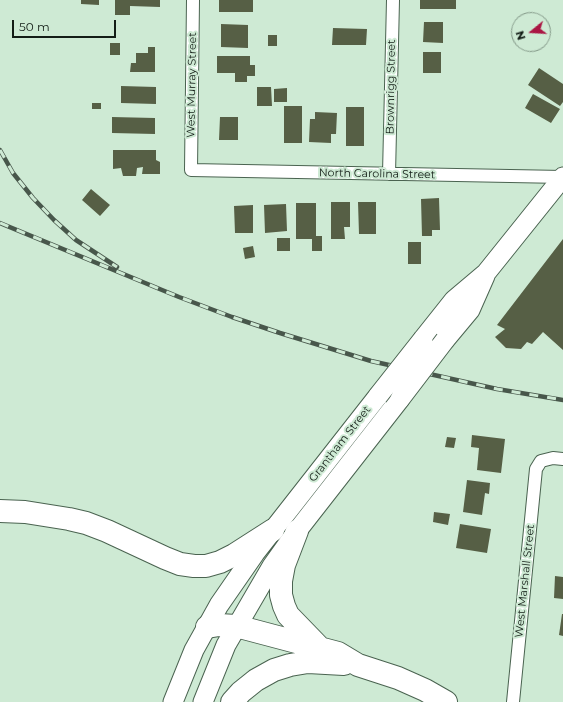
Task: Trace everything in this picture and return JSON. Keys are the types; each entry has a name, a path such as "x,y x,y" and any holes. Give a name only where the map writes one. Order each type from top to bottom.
{"highway":[{"path":"0,511 40,514 86,523 180,564 194,566 206,566 220,562 234,555 273,530"},
{"path":"297,531 284,565 281,581 281,595 288,615 319,648"},
{"path":"207,626 236,626 338,653 358,665 398,678 425,690 446,702"},
{"path":"232,702 241,692 256,680 274,670 290,664 308,662 358,665"}],"main road":[{"name":"Grantham Street","path":"173,702 194,650 207,626 230,590 273,530 454,300 486,273 563,177"},
{"name":"Grantham Street","path":"202,702 226,645 272,566 297,531 470,310 486,273"}],"street":[{"name":"West Murray Street","path":"190,170 193,0"},
{"name":"Brownrigg Street","path":"389,174 393,0"},
{"name":"North Carolina Street","path":"190,170 563,177"},
{"name":"West Marshall Street","path":"513,702 536,469 542,461 554,458 563,459"}],"building":[{"path":"81,0 99,0 99,5 81,4"},
{"path":"115,0 160,0 160,7 130,6 130,15 115,15"},
{"path":"219,0 253,0 253,12 219,12"},
{"path":"420,0 456,0 456,9 420,9"},
{"path":"424,22 443,22 443,43 423,42"},
{"path":"221,24 248,25 248,48 221,47"},
{"path":"333,28 367,29 366,45 332,45"},
{"path":"268,35 277,35 277,46 268,46"},
{"path":"110,43 120,43 120,55 110,55"},
{"path":"148,47 155,47 155,72 130,72 131,63 136,63 136,53 148,53"},
{"path":"423,52 441,52 441,73 423,73"},
{"path":"217,56 250,56 250,65 255,65 255,76 247,76 247,82 235,82 235,73 217,73"},
{"path":"539,68 563,84 563,102 560,106 528,85"},
{"path":"121,86 156,87 156,104 121,103"},
{"path":"257,87 271,87 272,106 257,106"},
{"path":"287,88 287,102 274,102 274,89"},
{"path":"533,94 560,109 551,123 525,108"},
{"path":"92,103 101,103 101,109 92,109"},
{"path":"284,106 302,106 302,143 284,143"},
{"path":"346,107 364,107 364,146 346,146"},
{"path":"315,112 337,113 336,134 331,134 331,143 309,142 310,119 315,119"},
{"path":"112,117 155,118 155,134 112,133"},
{"path":"220,117 238,117 238,140 219,140"},
{"path":"113,150 156,150 156,160 160,162 160,174 142,174 143,167 137,168 136,176 123,176 121,168 113,169"},
{"path":"91,189 110,205 100,216 82,200"},
{"path":"439,198 440,230 432,230 432,236 422,236 421,199"},
{"path":"331,202 350,202 350,227 344,227 345,239 331,239"},
{"path":"358,202 376,202 376,234 359,234"},
{"path":"296,203 316,203 316,236 322,236 322,251 312,251 312,239 296,239"},
{"path":"286,204 287,231 265,233 264,205"},
{"path":"253,205 253,233 235,233 234,206"},
{"path":"277,238 290,238 290,251 277,251"},
{"path":"563,239 563,350 543,332 532,344 527,342 521,349 506,348 495,337 505,329 497,325"},
{"path":"408,242 421,242 421,264 408,264"},
{"path":"253,246 255,257 245,259 243,248"},
{"path":"472,435 505,439 501,473 477,470 479,448 471,447"},
{"path":"447,437 456,438 454,448 445,447"},
{"path":"467,480 490,483 489,494 485,493 482,515 463,512"},
{"path":"434,512 450,514 448,525 433,522"},
{"path":"460,524 491,529 487,553 456,548"},
{"path":"555,576 563,577 563,599 554,598"},
{"path":"563,614 563,636 559,635"}],"railway":[{"path":"0,150 13,173 33,198 54,220 76,240 117,267"},
{"path":"0,223 179,297 280,333 371,361 497,389 563,400"}]}
